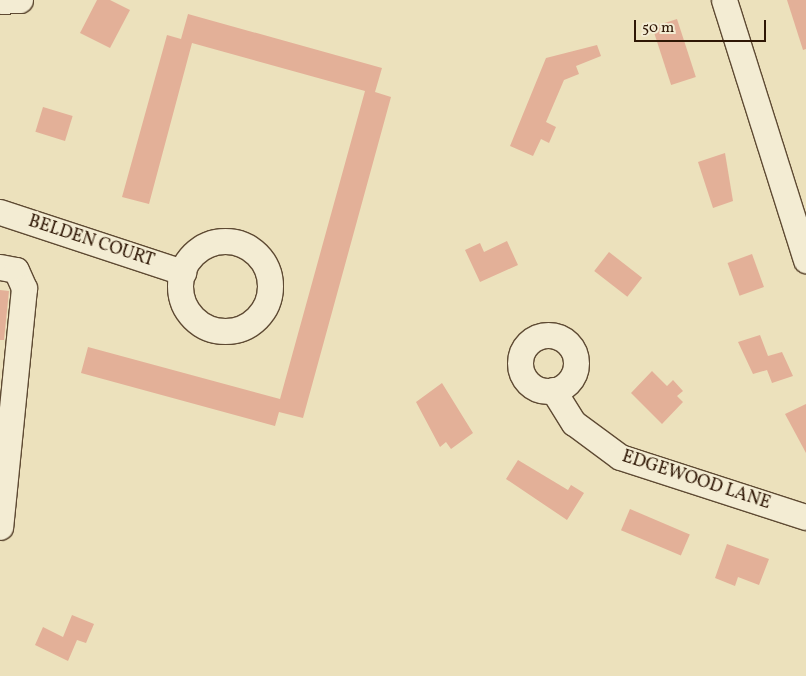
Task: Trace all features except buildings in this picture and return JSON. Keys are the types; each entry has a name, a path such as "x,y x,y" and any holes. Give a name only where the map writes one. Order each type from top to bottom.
{"street":[{"path":"0,1 20,0"},
{"path":"724,0 806,260"},
{"name":"BELDEN COURT","path":"0,212 183,272"},
{"path":"0,267 16,270 24,288 0,527"},
{"name":"EDGEWOOD LANE","path":"553,390 574,423 620,457 806,517"}]}
